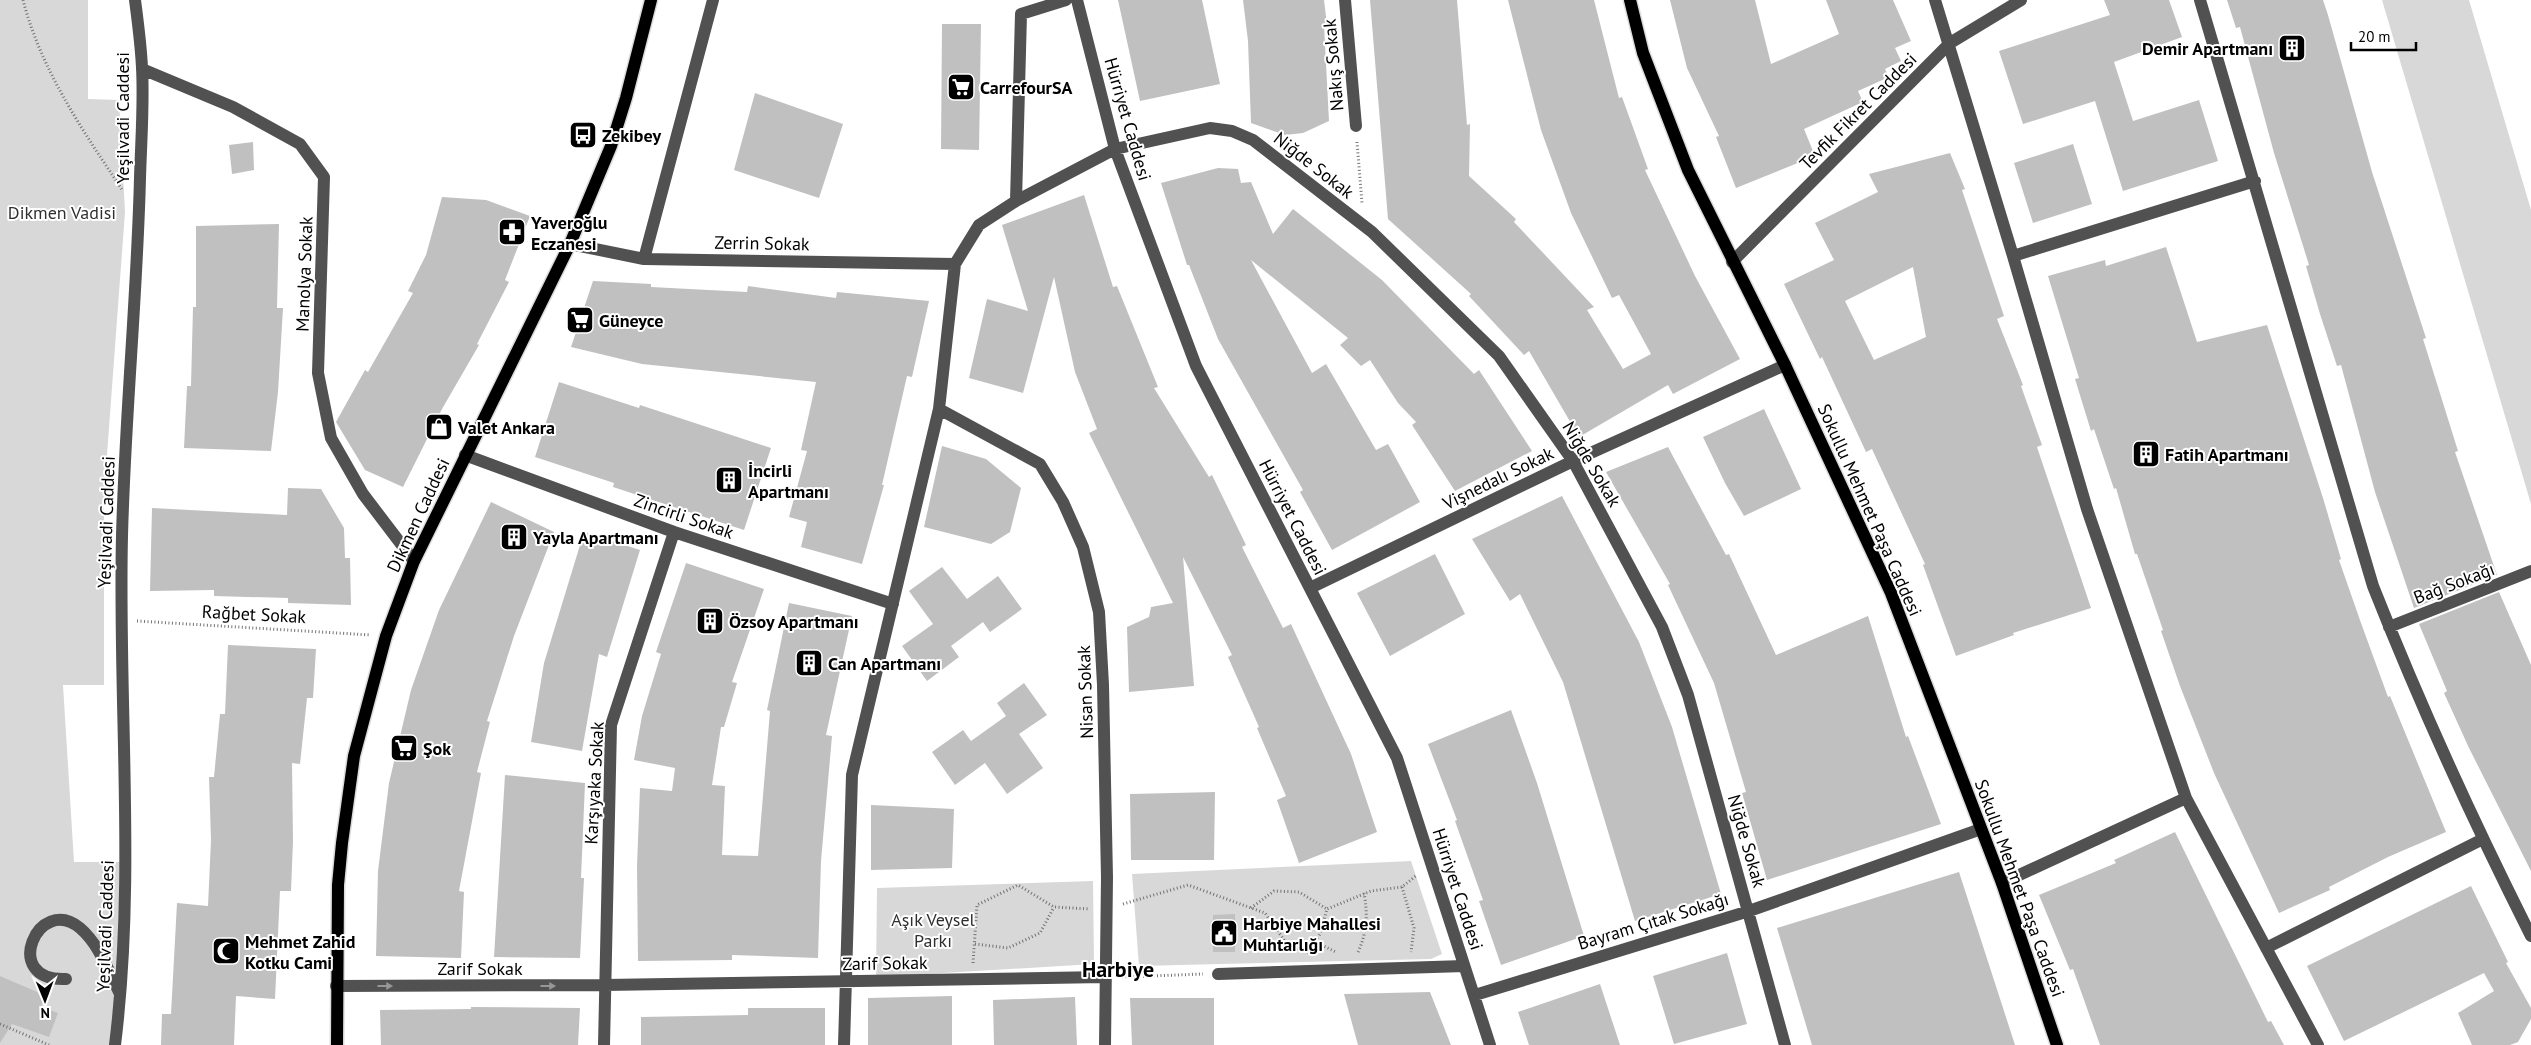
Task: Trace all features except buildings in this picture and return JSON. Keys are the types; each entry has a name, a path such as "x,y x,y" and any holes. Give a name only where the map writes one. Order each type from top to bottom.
{"main road":[{"name":"Dikmen Caddesi","path":"337,1045 338,885 349,788 356,748 386,636 414,561 570,244 611,146 626,98 650,0"},
{"name":"Sokullu Mehmet Paşa Caddesi","path":"1630,0 1643,53 1688,170 1732,262 1785,365 1891,593 2002,883 2057,1045"}],"street":[{"name":"Yeşilvadi Caddesi","path":"115,1045 120,995 126,862 120,620 122,510 139,216 142,69 135,0"},
{"path":"644,259 713,0"},
{"path":"1016,200 1021,14 1066,0"},
{"name":"Hürriyet Caddesi","path":"1078,0 1115,149 1196,366 1397,758 1490,1045"},
{"name":"Nakış Sokak","path":"1345,0 1356,126"},
{"path":"1935,0 1950,43 2087,509 2186,798 2318,1045"},
{"name":"Tevfik Fikret Caddesi","path":"1732,262 1950,43 2021,0"},
{"path":"2200,0 2255,181 2373,586 2406,671 2482,839 2531,936"},
{"name":"Manolya Sokak","path":"142,69 233,107 300,144 324,177 318,373 331,438 362,494 414,561"},
{"name":"Niğde Sokak","path":"955,264 979,225 1016,200 1115,149 1210,128 1232,131 1253,140 1364,226 1499,356 1573,461 1662,627 1688,695 1785,1045"},
{"path":"2013,256 2255,181"},
{"name":"Zerrin Sokak","path":"570,244 644,259 955,264"},
{"path":"844,1045 844,982 852,775 939,409 955,264"},
{"name":"Vişnedalı Sokak","path":"1310,588 1573,461 1785,365"},
{"name":"Nisan Sokak","path":"939,409 1040,464 1063,502 1083,547 1099,612 1103,685 1106,910 1104,977 1105,1045"},
{"name":"Zincirli Sokak","path":"465,455 674,532 892,604"},
{"name":"Karşıyaka Sokak","path":"604,1045 611,725 674,532"},
{"name":"Bağ Sokağı","path":"2389,627 2531,571"},
{"path":"2002,883 2186,798"},
{"name":"Bayram Çıtak Sokağı","path":"1475,995 1749,911 1981,829"},
{"path":"2266,948 2482,839"},
{"path":"66,978 55,979 44,976 36,972 28,961 28,942 42,926 54,921 67,921 79,927 86,934 98,952 120,995"},
{"path":"1218,974 1464,966"},
{"name":"Zarif Sokak","path":"336,986 605,986 1104,977"}],"path":[{"path":"23,0 31,31 42,57 86,136 139,216"},
{"path":"1356,126 1364,226"},
{"name":"Rağbet Sokak","path":"120,620 386,636"},
{"path":"1327,909 1364,893 1402,886 1413,876 1434,871"},
{"path":"972,979 977,905 1018,885 1054,907 1106,910 1188,885 1265,913 1289,947 1308,952 1320,934 1327,909"},
{"path":"1402,886 1414,928 1411,953 1403,954"},
{"path":"1251,908 1274,891 1299,892 1327,909"},
{"path":"1358,952 1365,939 1364,893"},
{"path":"974,944 1008,948 1040,933 1054,907"},
{"path":"1315,942 1336,952 1344,952"},
{"path":"1351,952 1368,952"},
{"path":"1104,977 1218,974"},
{"path":"0,1024 49,1045"}],"green space":[{"name":"Dikmen Vadisi","path":"0,0 88,0 88,99 119,100 125,212 104,495 104,685 63,685 74,862 126,862 115,1045 0,1045"},
{"path":"2382,0 2469,0 2531,210 2531,504"},
{"path":"1411,861 1442,954 1431,959 1139,966 1132,874"},
{"name":"Aşık Veysel Parkı","path":"1093,881 1094,964 876,977 877,888"}],"place":[{"name":"Demir Apartmanı","path":"2292,48"},
{"name":"CarrefourSA","path":"961,87"},
{"name":"Zekibey","path":"583,135"},
{"name":"Yaveroğlu Eczanesi","path":"512,232"},
{"name":"Güneyce","path":"580,320"},
{"name":"Valet Ankara","path":"439,427"},
{"name":"Fatih Apartmanı","path":"2146,454"},
{"name":"İncirli Apartmanı","path":"729,480"},
{"name":"Yayla Apartmanı","path":"514,537"},
{"name":"Özsoy Apartmanı","path":"710,621"},
{"name":"Can Apartmanı","path":"809,663"},
{"name":"Şok","path":"404,748"},
{"name":"Harbiye Mahallesi Muhtarlığı","path":"1224,933"},
{"name":"Mehmet Zahid Kotku Cami","path":"226,951"}],"district":[{"name":"Harbiye","path":"1118,969"}]}
